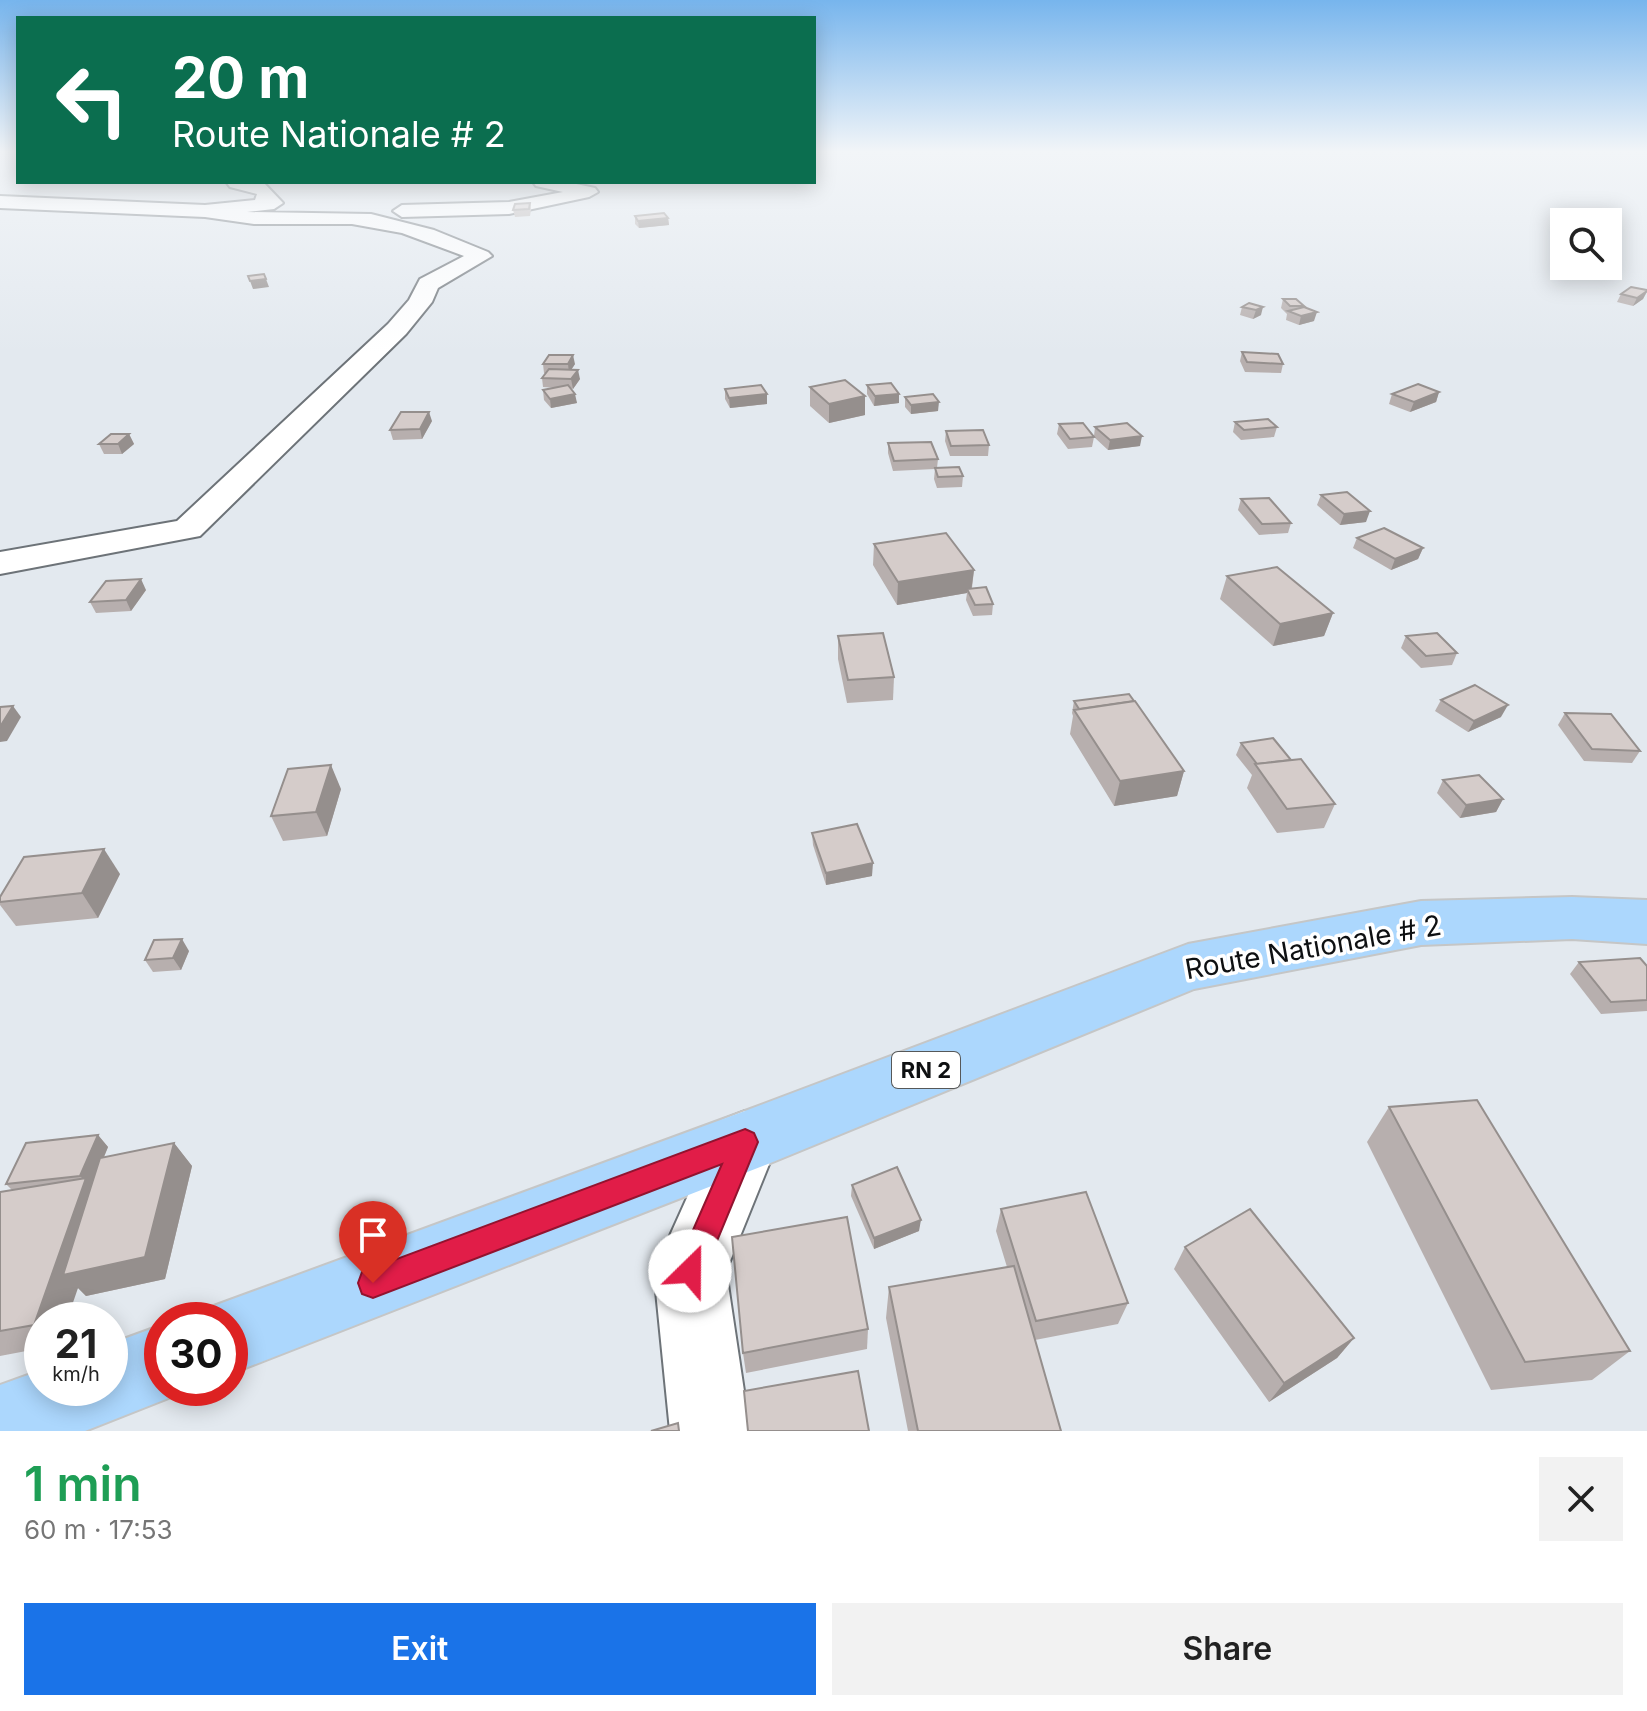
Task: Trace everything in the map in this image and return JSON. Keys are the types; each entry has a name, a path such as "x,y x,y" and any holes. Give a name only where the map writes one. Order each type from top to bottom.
{"main road":[{"name":"Route Nationale # 2","path":"248,1330 745,1142 1188,967 1421,923 1572,918 1647,922"},
{"path":"0,1425 49,1406"}],"street":[{"path":"357,220 393,224 481,256"},
{"path":"481,220 475,236 481,256"},
{"path":"0,563 188,529 397,329 420,302 428,284 481,256"},
{"path":"710,1431 690,1271 745,1142"}],"building":[{"path":"264,274 266,279 250,281 248,276"},
{"path":"1631,287 1647,291 1637,298 1621,294"},
{"path":"1283,299 1296,299 1304,306 1290,306"},
{"path":"1249,303 1263,307 1256,310 1242,307"},
{"path":"1304,307 1317,312 1301,316 1288,311"},
{"path":"1242,352 1278,354 1283,364 1247,362"},
{"path":"549,355 573,355 568,364 543,364"},
{"path":"549,369 578,370 571,379 542,378"},
{"path":"845,380 865,396 829,404 810,387"},
{"path":"891,383 899,394 875,396 867,385"},
{"path":"1418,384 1439,392 1414,402 1392,394"},
{"path":"568,385 575,394 550,399 543,390"},
{"path":"761,385 767,394 729,398 725,389"},
{"path":"933,394 939,402 911,405 905,397"},
{"path":"401,412 429,412 420,429 390,430"},
{"path":"1268,419 1277,427 1244,430 1235,422"},
{"path":"1083,423 1094,437 1070,439 1059,424"},
{"path":"1127,423 1142,436 1110,440 1095,427"},
{"path":"983,430 989,445 951,446 946,431"},
{"path":"111,434 129,434 118,444 99,444"},
{"path":"931,442 938,459 894,461 888,443"},
{"path":"959,467 963,476 938,477 935,468"},
{"path":"1347,492 1370,511 1344,514 1321,495"},
{"path":"1269,498 1291,523 1262,524 1241,499"},
{"path":"1384,528 1423,548 1395,559 1357,538"},
{"path":"946,533 974,570 898,582 874,544"},
{"path":"1277,567 1333,613 1280,624 1227,576"},
{"path":"141,579 126,600 90,602 106,581"},
{"path":"986,587 993,604 975,605 967,589"},
{"path":"883,633 894,677 848,680 838,636"},
{"path":"1437,633 1457,653 1426,656 1406,636"},
{"path":"1475,685 1508,705 1474,721 1441,700"},
{"path":"1129,694 1134,701 1079,709 1074,701"},
{"path":"1135,701 1184,771 1120,781 1074,710"},
{"path":"13,706 0,727 0,707"},
{"path":"1565,713 1611,714 1640,751 1592,749"},
{"path":"1273,738 1291,760 1257,764 1241,743"},
{"path":"1301,759 1335,804 1287,809 1255,764"},
{"path":"331,765 316,812 271,816 288,769"},
{"path":"1479,775 1503,799 1466,805 1443,780"},
{"path":"857,824 873,863 826,873 812,833"},
{"path":"104,849 82,893 0,902 24,857"},
{"path":"182,939 173,958 145,960 154,940"},
{"path":"1640,958 1647,966 1647,1000 1611,1002 1579,962"},
{"path":"1477,1100 1630,1351 1525,1362 1389,1107"},
{"path":"98,1135 80,1176 6,1184 26,1143"},
{"path":"174,1143 145,1257 63,1275 100,1158"},
{"path":"897,1167 921,1220 874,1238 852,1185"},
{"path":"86,1178 42,1302 24,1302 24,1327 0,1331 0,1192"},
{"path":"1086,1192 1128,1303 1036,1321 1001,1209"},
{"path":"1250,1209 1354,1338 1284,1383 1185,1247"},
{"path":"847,1217 868,1329 743,1353 732,1237"},
{"path":"1014,1266 1061,1431 918,1431 889,1287"},
{"path":"858,1371 869,1431 748,1431 744,1391"},
{"path":"678,1423 679,1431 651,1431"}],"route":[{"path":"373,1283 745,1142 690,1271"}]}
